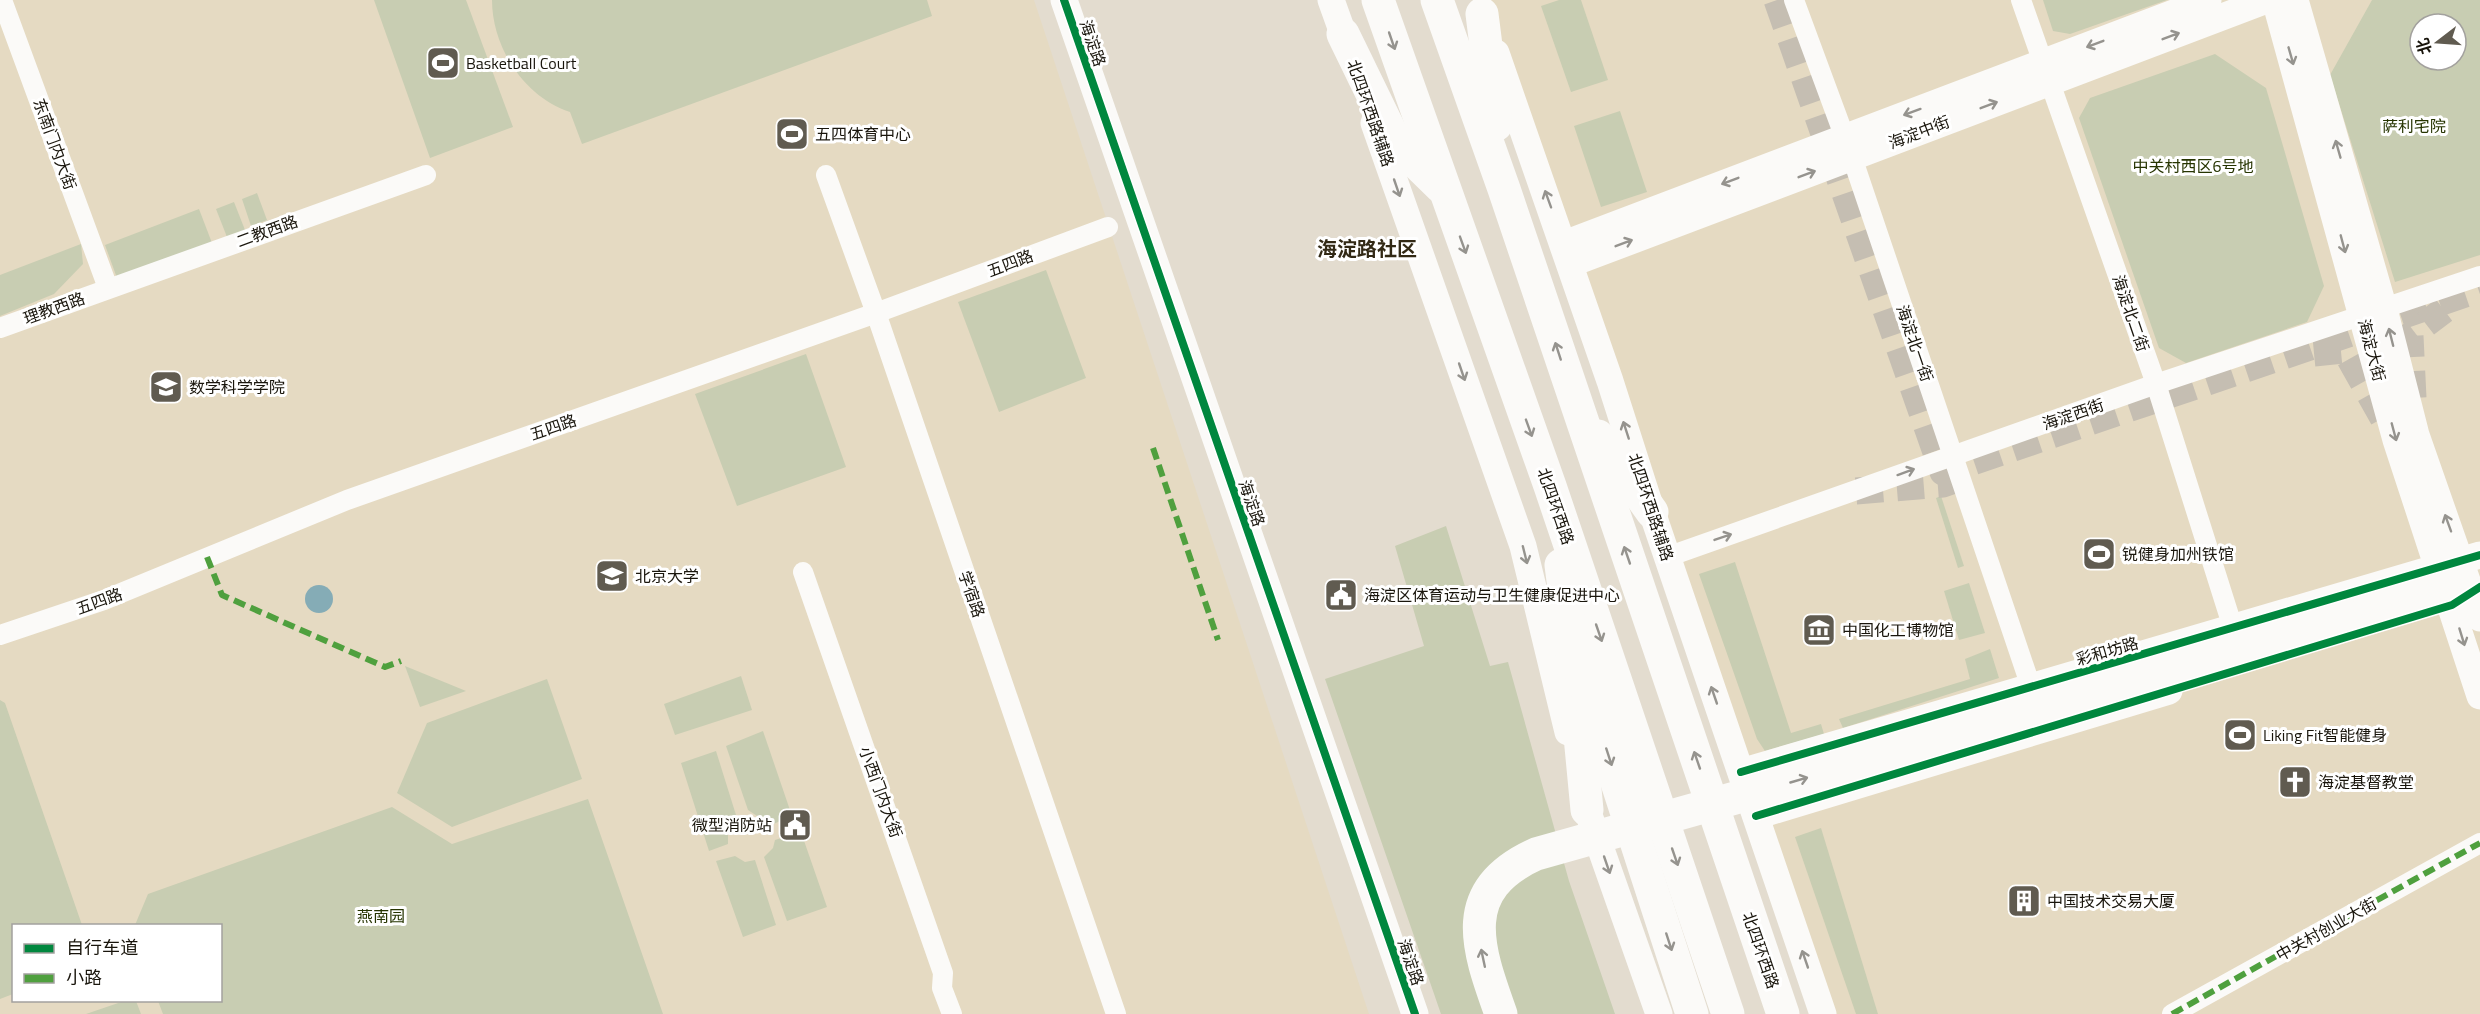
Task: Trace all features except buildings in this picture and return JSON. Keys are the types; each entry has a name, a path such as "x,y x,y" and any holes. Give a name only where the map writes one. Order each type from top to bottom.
{"highway":[{"name":"北四环西路","path":"1378,0 1443,190 1550,486 1728,1014"},
{"name":"北四环西路","path":"1437,0 1504,189 1783,1014"},
{"path":"1480,7 1504,189"},
{"path":"1343,34 1396,143 1443,190"},
{"path":"1576,405 1652,512"},
{"path":"1550,486 1571,641 1587,810"},
{"path":"1501,1014 1481,958 1478,919 1490,887 1512,865 1536,854 2041,698 2464,584"},
{"path":"1571,641 1681,1013"}],"street":[{"name":"东南门内大街","path":"2,0 108,288"},
{"name":"海淀路","path":"1064,0 1415,1014"},
{"name":"北四环西路辅路","path":"1332,0 1523,546 1587,810 1681,1013"},
{"name":"海淀北一街","path":"1794,0 1849,147 1953,456 2041,698"},
{"name":"海淀北二街","path":"2021,0 2156,384 2232,628"},
{"name":"海淀中街","path":"2047,73 2208,0"},
{"name":"海淀中街","path":"1567,254 2047,73 2268,0"},
{"name":"海淀大街","path":"2275,0 2373,312"},
{"name":"海淀大街","path":"2295,0 2373,312 2396,440 2464,584 2480,696"},
{"name":"北四环西路辅路","path":"1480,7 1567,254 1667,557 1752,769 1823,1014"},
{"name":"二教西路","path":"108,288 426,175"},
{"name":"学宿路","path":"826,176 876,314 1116,1014"},
{"name":"五四路","path":"0,635 104,600 347,500 876,314 1108,227"},
{"name":"海淀西街","path":"1667,557 2156,384 2480,276"},
{"name":"理教西路","path":"0,328 108,288"},
{"name":"小西门内大街","path":"803,572 914,886 943,974 942,987 952,1014"},
{"name":"彩和坊路","path":"1752,769 2041,698 2232,628 2464,584"},
{"path":"1766,813 2464,584"},
{"name":"中关村创业大街","path":"2172,1014 2480,843"}],"shaded area":[{"name":"北京大学","path":"0,0 1034,0 1369,1014 0,1014"},
{"path":"1474,0 2480,0 2480,1014 1822,1014"}],"green space":[{"name":"Basketball Court","path":"374,0 466,0 513,127 430,158"},
{"path":"492,0 927,0 932,16 582,144 570,112 538,95 514,68 498,35 493,18"},
{"path":"1559,0 1581,0 1608,80 1571,92 1541,6"},
{"path":"2043,0 2167,0 2070,34 2053,31"},
{"name":"萨利宅院","path":"2372,0 2480,0 2480,255 2395,282 2330,75"},
{"name":"中关村西区6号地","path":"2215,54 2266,88 2324,286 2307,322 2186,363 2159,348 2079,118 2090,98"},
{"path":"1620,111 1647,192 1601,207 1574,126"},
{"path":"257,193 267,220 251,226 242,199"},
{"path":"234,202 245,230 227,237 216,209"},
{"path":"199,209 212,243 117,278 105,245"},
{"path":"81,244 83,264 54,294 0,316 0,275"},
{"path":"1046,270 1086,378 999,412 958,302"},
{"path":"806,354 846,467 737,506 695,394"},
{"path":"1941,496 1964,566 1958,568 1936,498"},
{"path":"1446,526 1490,666 1508,662 1569,881 1615,1014 1441,1014 1325,679 1424,646 1395,546"},
{"path":"1735,562 1791,733 1821,724 1824,734 1765,751 1757,739 1699,574"},
{"path":"1969,583 1985,633 1959,640 1944,591"},
{"path":"1990,649 1999,678 1843,728 1839,719 1970,679 1965,659"},
{"path":"405,666 466,691 420,707"},
{"path":"741,676 752,710 675,735 664,704"},
{"path":"547,679 582,779 452,827 397,793 427,723"},
{"path":"0,700 5,703 82,924 12,924 12,994 0,999"},
{"path":"763,731 792,816 771,825 748,810 726,746"},
{"path":"716,751 736,815 728,827 728,844 709,851 681,763"},
{"name":"燕南园","path":"588,799 663,1014 163,1014 158,1002 222,1002 222,924 135,924 148,894 392,807 452,844"},
{"path":"1821,828 1878,1014 1856,1014 1795,837"},
{"path":"801,832 827,907 787,921 764,857 773,848 775,840"},
{"path":"735,856 745,862 755,860 776,925 743,937 716,861"},
{"path":"121,1002 136,1002 141,1014 86,1014"}],"water":[{"path":"319,585 329,589 333,599 329,609 319,613 309,609 305,599 309,589"}],"tunnel":[{"path":"1777,0 1943,472 2480,289"},
{"path":"2413,398 2410,336 2444,310"},
{"path":"2314,353 2345,350 2386,423"},
{"path":"1856,491 1943,484 1966,476"}],"marked path":[{"path":"1153,448 1218,640"},
{"path":"207,557 222,595 385,667 401,661"},
{"path":"2172,1014 2480,843"}],"cycle path":[{"path":"1064,0 1415,1014"},
{"path":"1741,772 2480,555"},
{"path":"1756,816 2452,605 2480,587"}],"place":[{"name":"Basketball Court","path":"443,63"},
{"name":"五四体育中心","path":"792,134"},
{"name":"数学科学学院","path":"166,387"},
{"name":"锐健身加州铁馆","path":"2099,554"},
{"name":"北京大学","path":"612,576"},
{"name":"海淀区体育运动与卫生健康促进中心","path":"1341,595"},
{"name":"中国化工博物馆","path":"1819,630"},
{"name":"Liking Fit智能健身","path":"2240,735"},
{"name":"海淀基督教堂","path":"2295,782"},
{"name":"微型消防站","path":"795,825"},
{"name":"中国技术交易大厦","path":"2024,901"}],"district":[{"name":"海淀路社区","path":"1367,249"}]}
